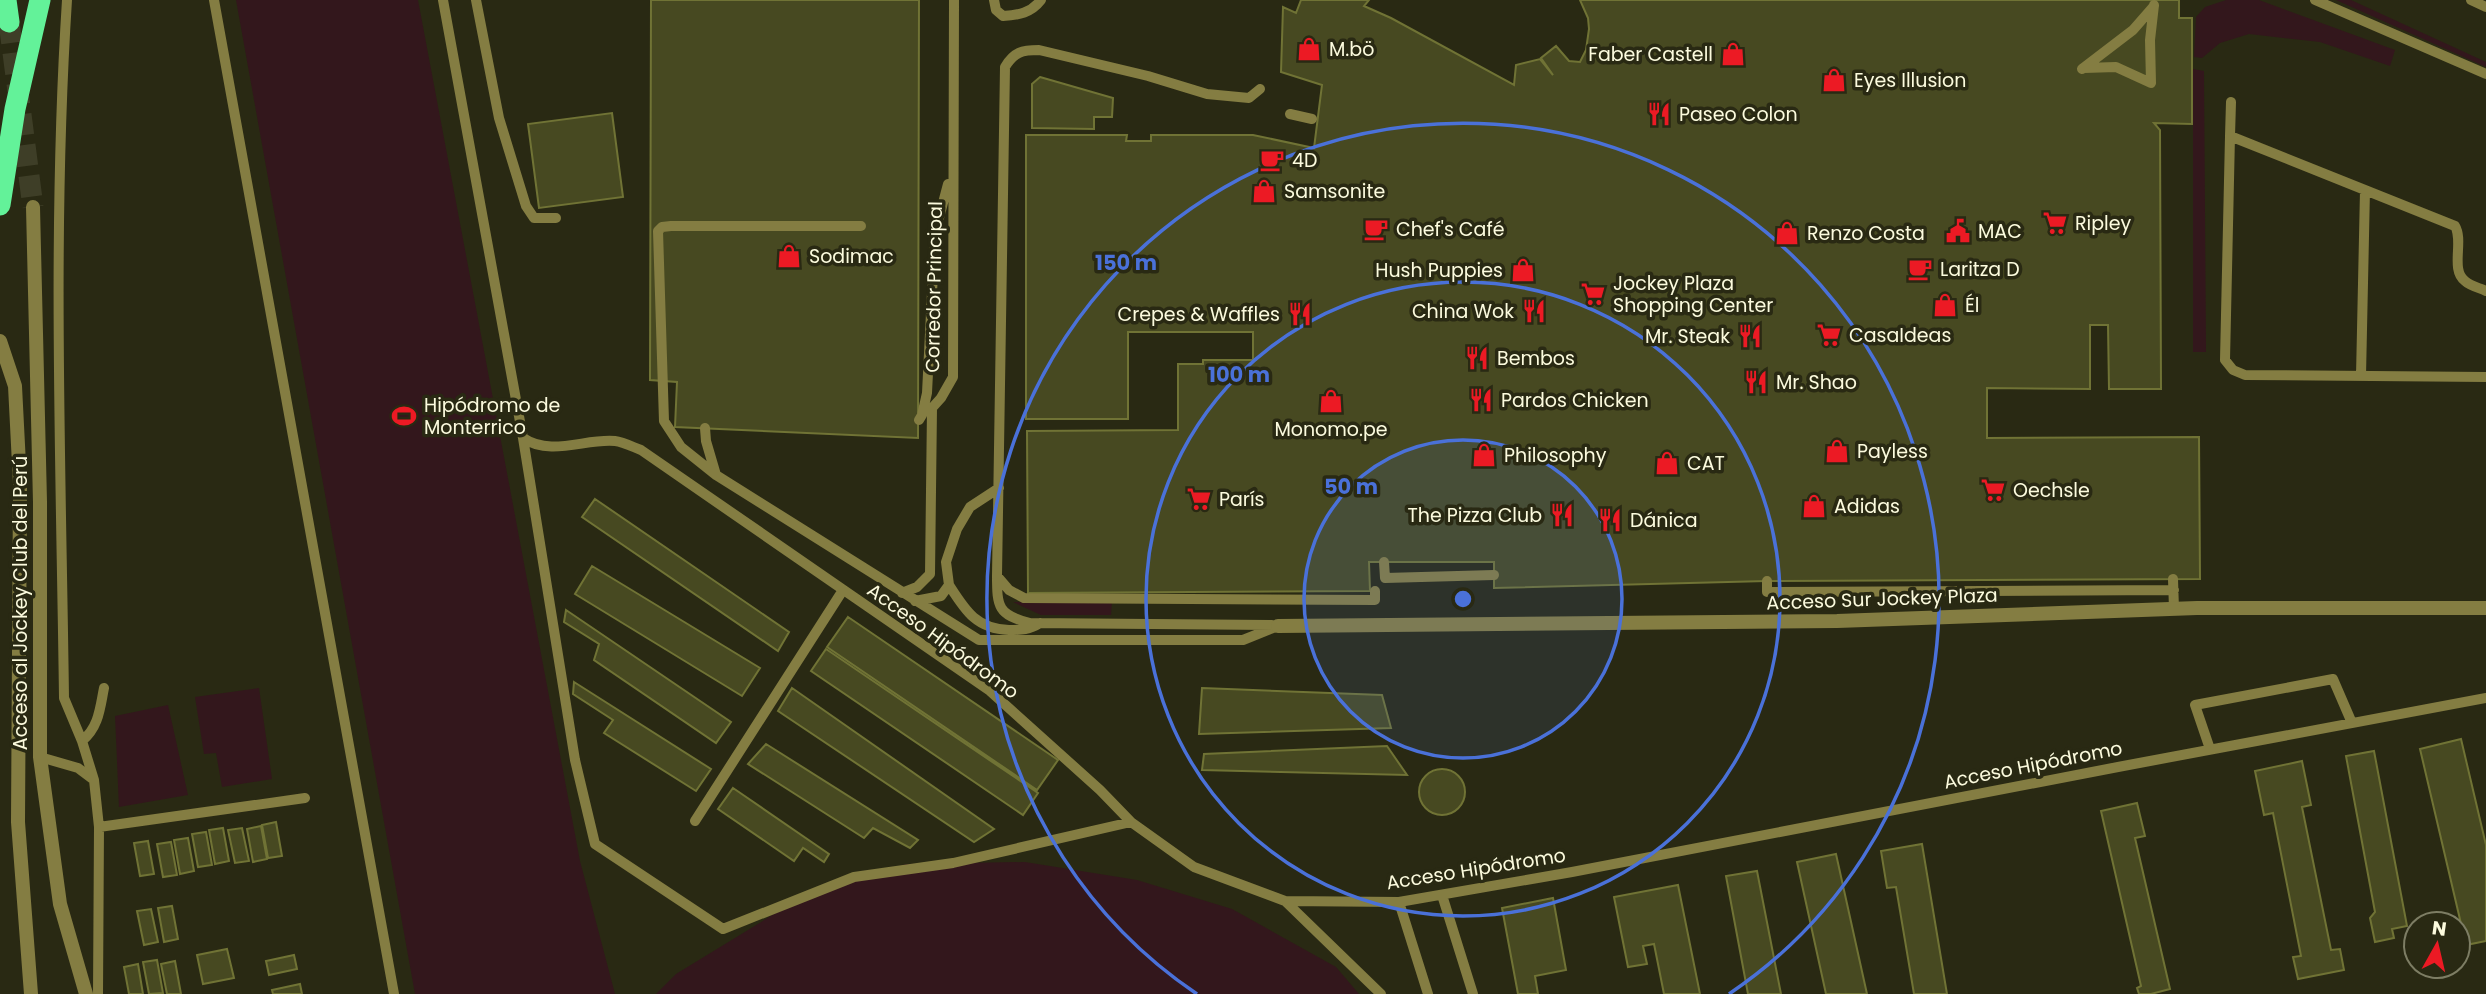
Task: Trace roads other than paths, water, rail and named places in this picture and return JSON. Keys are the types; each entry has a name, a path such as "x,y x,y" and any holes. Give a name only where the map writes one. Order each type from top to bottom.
{"highway":[{"path":"6,0 9,22"},
{"path":"0,205 15,109 40,0"}],"street":[{"name":"Acceso al Jockey Club del Perú","path":"33,207 39,489 40,757 60,904 86,994"},
{"path":"0,341 15,386 19,470 18,822 31,994"},
{"name":"Acceso Sur Jockey Plaza","path":"1278,626 1836,621 2174,609 2486,608"}],"lane":[{"path":"68,0 63,80 59,312 64,698 82,741 94,780 99,827 98,994"},
{"path":"214,0 394,994"},
{"path":"443,0 523,438 575,760 596,844 723,929 854,877 953,863 1131,822"},
{"path":"476,0 499,118 526,206 534,218 556,218"},
{"path":"919,420 927,393 935,233 952,171 954,0"},
{"path":"994,0 996,10 1003,16 1022,15 1041,0"},
{"path":"2315,0 2486,74"},
{"path":"2471,0 2486,7"},
{"path":"2155,3 2150,40 2151,83 2116,67 2083,68 2133,30 2155,3"},
{"path":"1260,89 1249,98 1207,94 1148,76 1039,50 1023,50 1010,58 1005,67 997,600 1002,611 1013,618 1041,623 1278,626"},
{"path":"2231,102 2225,360 2233,370 2245,375 2486,377"},
{"path":"1290,114 1312,119"},
{"path":"2230,136 2455,226 2459,232 2459,273 2464,281 2486,291"},
{"name":"Corredor Principal","path":"899,592 917,587 930,574 932,408 953,377 952,171"},
{"path":"2361,376 2365,190"},
{"path":"861,226 671,226 662,227 658,231 664,421 681,447 716,475 979,640 1243,640 1278,626"},
{"path":"705,428 716,475"},
{"name":"Acceso Hipódromo","path":"523,438 534,446 575,446 614,441 641,450 990,691 1100,790 1131,822 1194,867 1285,901 1399,902 1442,895 2486,698"},
{"path":"999,488 970,508 957,529 949,546 946,562 950,585 967,612 992,629 1029,630 1041,623"},
{"path":"1384,562 1385,578 1494,575"},
{"path":"998,576 1009,590 1024,598 1375,600 1375,591"},
{"path":"1767,581 1767,592 2173,585 2174,609"},
{"path":"915,601 941,596 950,585"},
{"path":"695,821 843,590"},
{"path":"2210,750 2195,705 2333,679 2352,723"},
{"path":"82,741 92,733 97,723 104,688"},
{"path":"40,757 78,768 94,780"},
{"path":"99,827 305,799"},
{"path":"1442,895 1473,994"},
{"path":"1285,901 1381,994"},
{"path":"1399,902 1429,994"}],"tunnel":[{"path":"9,22 33,207"}],"place":[{"name":"M.bö","path":"1309,49"},
{"name":"Faber Castell","path":"1733,54"},
{"name":"Eyes Illusion","path":"1834,80"},
{"name":"Paseo Colon","path":"1659,114"},
{"name":"4D","path":"1272,160"},
{"name":"Samsonite","path":"1264,191"},
{"name":"Ripley","path":"2055,223"},
{"name":"Chef's Café","path":"1376,229"},
{"name":"MAC","path":"1958,231"},
{"name":"Renzo Costa","path":"1787,233"},
{"name":"Sodimac","path":"789,256"},
{"name":"Laritza D","path":"1920,269"},
{"name":"Hush Puppies","path":"1523,270"},
{"name":"Jockey Plaza Shopping Center","path":"1593,294"},
{"name":"Él","path":"1945,305"},
{"name":"China Wok","path":"1534,311"},
{"name":"Crepes & Waffles","path":"1300,314"},
{"name":"CasaIdeas","path":"1829,335"},
{"name":"Mr. Steak","path":"1750,336"},
{"name":"Bembos","path":"1477,358"},
{"name":"Mr. Shao","path":"1756,382"},
{"name":"Pardos Chicken","path":"1481,400"},
{"name":"Monomo.pe","path":"1331,401"},
{"name":"Hipódromo de Monterrico","path":"404,416"},
{"name":"Payless","path":"1837,451"},
{"name":"Philosophy","path":"1484,455"},
{"name":"CAT","path":"1667,463"},
{"name":"Oechsle","path":"1993,490"},
{"name":"París","path":"1199,499"},
{"name":"Adidas","path":"1814,506"},
{"name":"The Pizza Club","path":"1562,515"},
{"name":"Dánica","path":"1610,520"}]}
